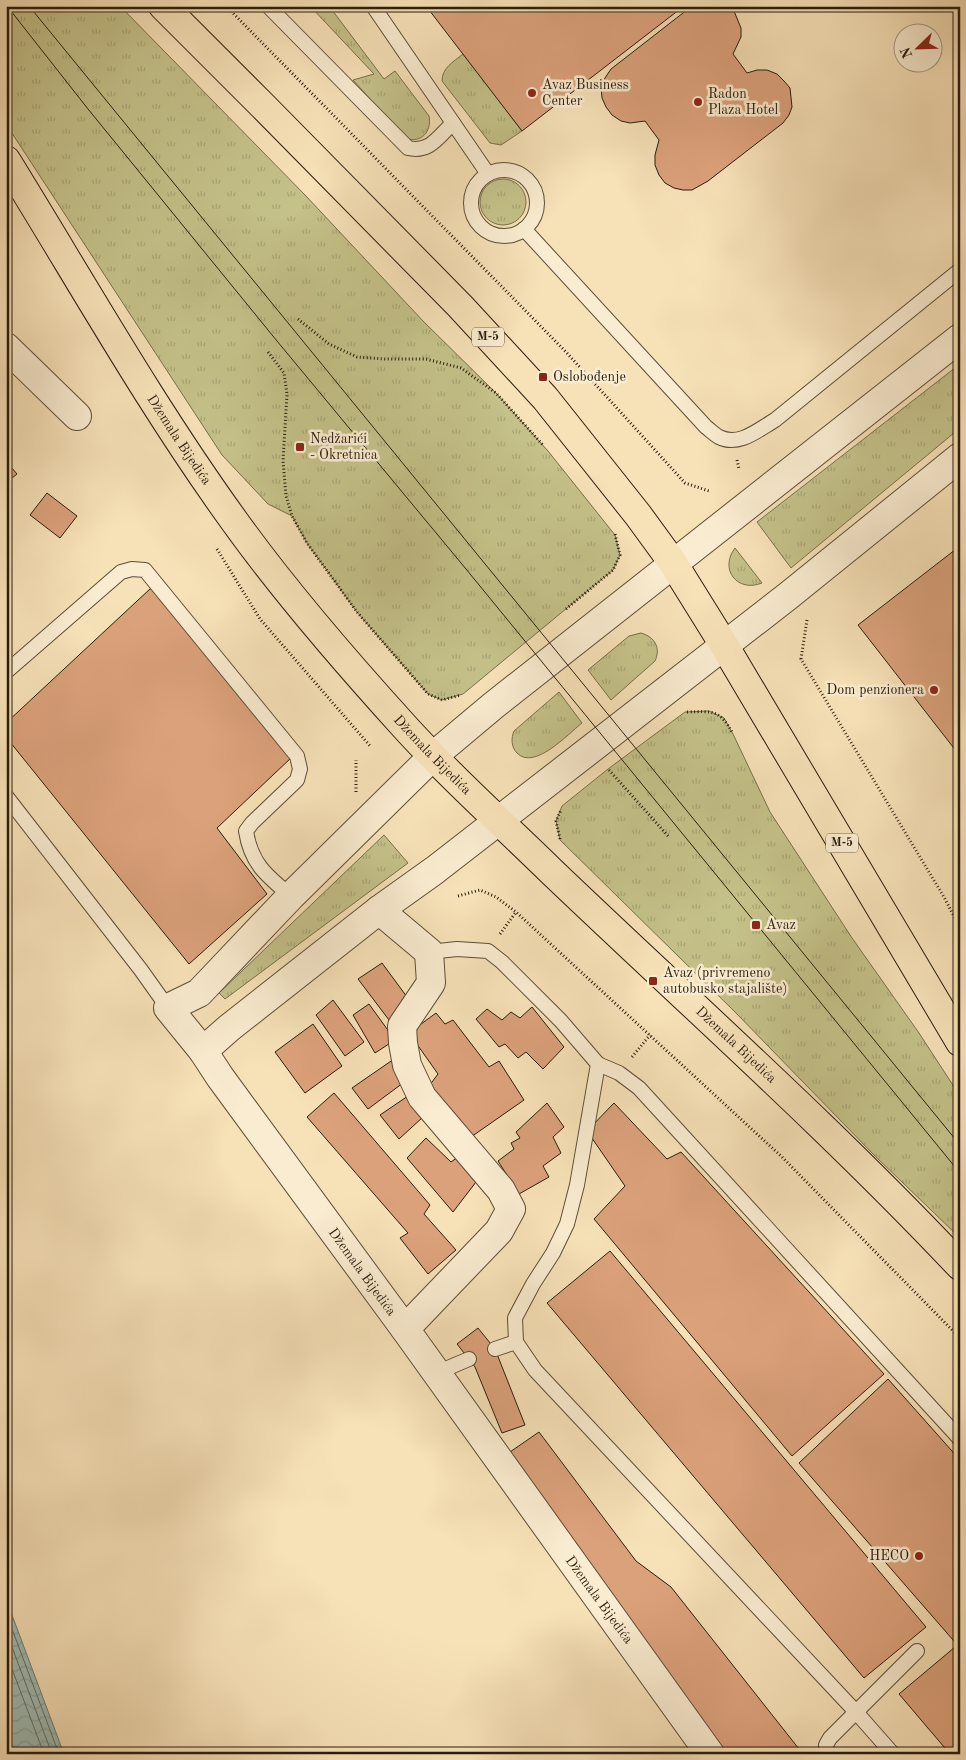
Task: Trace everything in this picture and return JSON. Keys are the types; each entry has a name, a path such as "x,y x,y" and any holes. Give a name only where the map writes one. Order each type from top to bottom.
{"main road":[{"name":"M-5","path":"163,6 460,306 539,392 603,470 673,563 724,645 960,1042"},
{"name":"Džemala Bijedića","path":"6,160 146,389 233,519 271,570 322,632 432,757 848,1151 960,1266"}],"street":[{"path":"168,1008 198,992 291,896 432,757 494,705 960,338"},
{"path":"6,347 77,416"},
{"path":"203,1051 379,910 499,821 788,596 960,457"},
{"path":"379,910 429,952 431,983 402,1026 407,1065 422,1097 502,1190 511,1209 499,1231 405,1329"},
{"name":"Džemala Bijedića","path":"168,1008 203,1051 220,1077 405,1329 710,1754"}],"lane":[{"path":"268,6 408,148 417,150 426,148 453,123"},
{"path":"373,6 488,174"},
{"path":"506,170 514,171 522,175 534,189 537,206 535,215 524,229 516,234 496,235 487,231 474,217 471,197 475,188 488,174 506,170"},
{"path":"524,229 706,426 719,437 732,440 746,438 774,420 960,270"},
{"path":"6,672 121,572 132,569 145,570 297,756 300,768 297,780 246,831 249,846 266,875 291,896"},
{"name":"Džemala Bijedića","path":"6,796 141,970 168,1008"},
{"path":"429,952 457,949 488,951 502,962 561,1021 598,1064 619,1073 639,1088 960,1439"},
{"path":"598,1064 577,1185 567,1224 515,1318 516,1342 535,1370 856,1712 893,1754"},
{"path":"495,1349 516,1342"},
{"path":"436,1373 469,1359"},
{"path":"828,1754 826,1746 830,1738 917,1651"}],"path":[{"path":"226,6 566,352 685,483 709,491"},
{"path":"298,319 329,344 357,357 426,360 461,368 496,393 548,451"},
{"path":"268,352 284,373 287,394 284,461 286,496 292,516 307,543 357,612 428,694 442,700 463,694"},
{"path":"562,612 613,570 620,555 615,535 609,527"},
{"path":"807,620 801,659 944,897 960,928"},
{"path":"685,712 709,711 724,718 734,734"},
{"path":"356,760 356,795"},
{"path":"615,764 608,769 669,837"},
{"path":"562,806 556,821 560,840 565,845"},
{"path":"458,896 480,890 496,897 516,912 782,1157 960,1338"},
{"path":"488,951 516,912"},
{"path":"619,1073 650,1036"}],"green space":[{"path":"6,6 120,6 306,196 424,322 496,393 548,451 615,535 620,555 613,570 463,694 442,700 428,694 357,612 307,543 292,516 268,504 222,455 6,124"},
{"path":"310,6 329,6 384,79 395,71 429,116 429,127 424,135 416,139 405,138 353,80 374,74"},
{"path":"463,54 522,131 501,145 490,143 442,81 442,76 446,69"},
{"path":"503,179 516,183 522,189 526,202 522,215 516,221 503,225 490,221 484,215 480,202 484,189 490,183"},
{"path":"960,364 960,428 791,568 757,522"},
{"path":"735,548 762,583 745,585 733,577 729,564"},
{"path":"641,633 650,637 656,644 657,656 655,661 611,700 588,670 629,636"},
{"path":"559,692 582,723 551,749 541,754 524,757 517,753 512,739 514,731"},
{"path":"709,711 724,718 770,812 852,938 919,1033 960,1096 960,1238 874,1155 735,1012 560,840 556,821 562,806 685,712"},
{"path":"384,835 408,863 225,999 219,993"}],"water":[{"path":"6,1599 64,1754 6,1754"}],"building":[{"name":"Avaz Business Center","path":"426,6 684,6 522,131"},
{"name":"Radon Plaza Hotel","path":"692,6 728,6 734,11 741,28 741,37 733,54 747,73 767,70 777,74 790,88 792,107 783,123 708,181 692,190 683,190 665,183 659,175 655,165 655,155 659,140 645,121 630,123 621,121 612,115 602,98 601,87 611,69"},
{"path":"6,461 17,474 6,483"},
{"path":"47,493 77,516 60,538 30,515"},
{"name":"Dom penzionera","path":"960,546 960,756 858,625"},
{"path":"151,588 292,757 217,828 267,894 189,964 6,737 6,723"},
{"path":"382,963 410,1001 389,1020 358,979"},
{"path":"333,1000 364,1042 345,1056 316,1015"},
{"path":"369,1004 395,1040 375,1053 353,1015"},
{"path":"532,1007 564,1047 543,1069 526,1052 518,1058 505,1044 499,1047 476,1019 487,1009 502,1020 511,1012 520,1018"},
{"path":"436,1013 445,1024 453,1020 489,1067 499,1061 524,1100 471,1137 429,1086 438,1074 409,1033"},
{"path":"313,1024 342,1066 305,1093 275,1052"},
{"path":"394,1059 407,1080 368,1109 352,1088"},
{"path":"334,1093 430,1205 424,1214 456,1250 428,1274 400,1238 408,1233 307,1117"},
{"path":"408,1096 423,1117 399,1139 380,1115"},
{"path":"547,1103 564,1127 553,1137 561,1153 543,1166 549,1177 519,1194 498,1161 514,1149 511,1143 520,1138 516,1132"},
{"path":"614,1103 667,1159 681,1152 884,1374 792,1456 594,1219 625,1186 587,1131"},
{"path":"426,1138 451,1162 458,1157 476,1182 453,1212 407,1158"},
{"path":"610,1251 926,1627 864,1678 547,1303"},
{"path":"478,1328 495,1349 525,1425 502,1433 475,1367 457,1344"},
{"name":"HECO","path":"888,1379 960,1460 960,1648 799,1463"},
{"path":"539,1432 636,1561 671,1587 803,1754 725,1754 507,1454"},
{"path":"955,1647 960,1653 960,1754 950,1754 899,1694"}],"tram line":[{"path":"7,6 88,109 277,341 960,1173"},
{"path":"29,6 960,1145"}],"place":[{"name":"Avaz Business Center","path":"532,93"},
{"name":"Radon Plaza Hotel","path":"698,102"},
{"name":"Oslobođenje","path":"543,377"},
{"name":"Nedžarići - Okretnica","path":"300,447"},
{"name":"Dom penzionera","path":"934,690"},
{"name":"Avaz","path":"756,925"},
{"name":"Avaz (privremeno autobusko stajalište)","path":"653,981"},
{"name":"HECO","path":"919,1556"}]}
